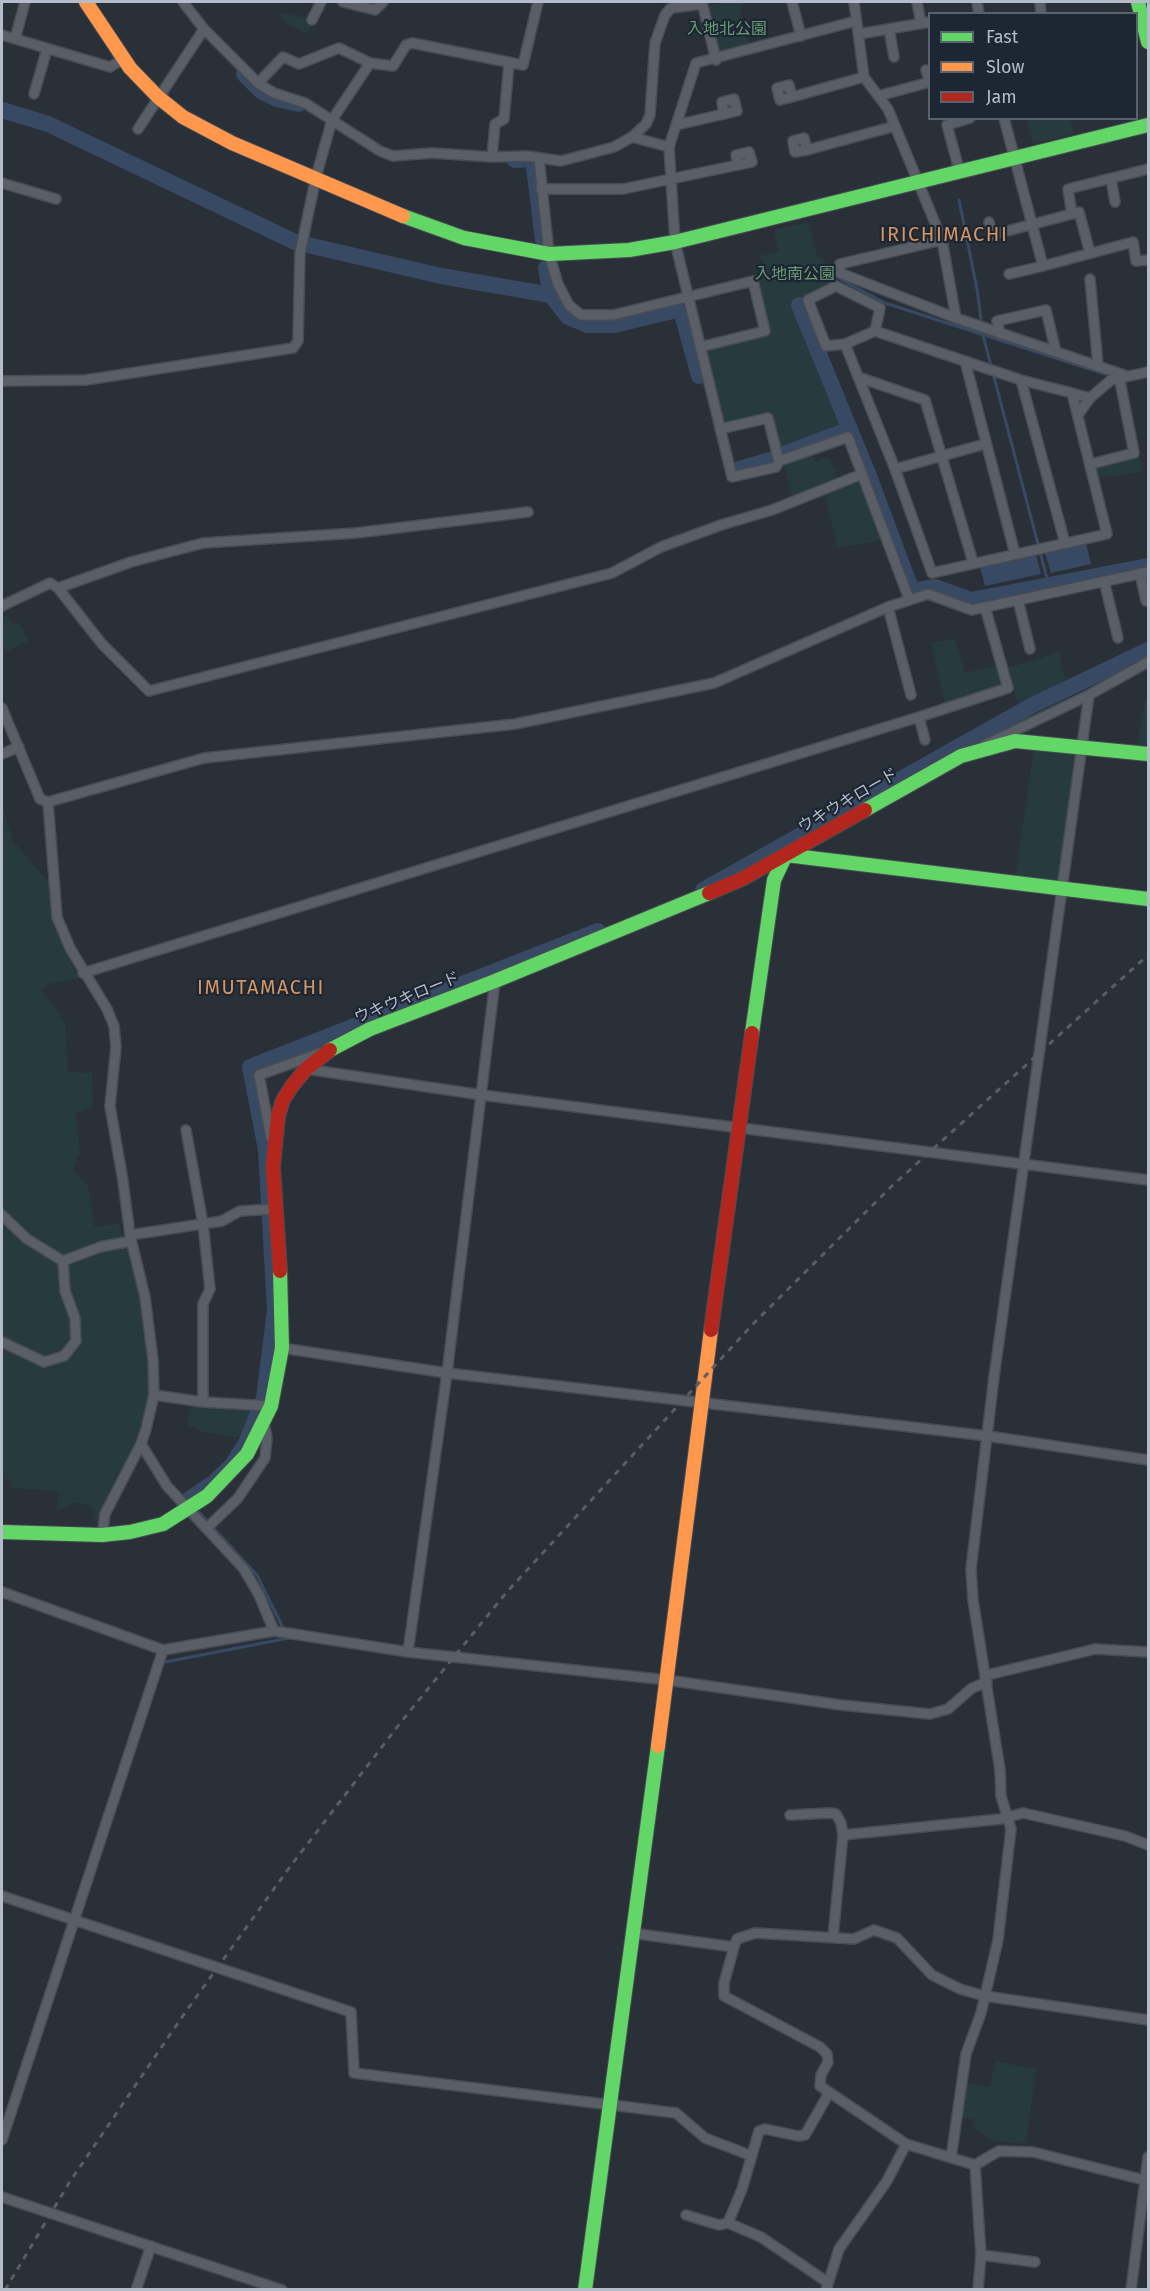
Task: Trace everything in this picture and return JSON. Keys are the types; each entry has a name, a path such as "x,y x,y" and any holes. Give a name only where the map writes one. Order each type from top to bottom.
{"street":[{"path":"15,39 25,2"},
{"path":"86,2 123,59 158,97 183,117 214,134 423,224 464,238 549,254 629,250 675,242 1149,125"},
{"path":"183,2 204,29 258,83 274,93 305,103 380,151 393,156 432,153 561,161 614,147 632,137 646,124 650,115 656,43 665,15 671,9 702,3 716,60"},
{"path":"312,20 321,2"},
{"path":"343,2 375,10 383,2"},
{"path":"258,83 283,57 298,64 339,48 370,63 393,66 406,45 412,43 508,64 523,65 527,56 538,2"},
{"path":"792,2 801,36"},
{"path":"854,2 864,77 895,126 916,184 942,240 956,318"},
{"path":"859,34 925,22 917,2"},
{"path":"1138,2 1149,42"},
{"path":"720,429 768,418 779,460 776,467 732,477 720,429 688,298 675,242 669,147 675,125 696,63 716,60 856,21"},
{"path":"138,129 204,29"},
{"path":"889,29 894,57"},
{"path":"2,35 111,67 123,59"},
{"path":"34,94 47,49"},
{"path":"2,381 86,380 293,348 298,341 300,253 315,177 332,120 370,63"},
{"path":"492,157 495,124 504,118 508,64"},
{"path":"927,70 928,74"},
{"path":"792,97 864,77"},
{"path":"878,96 928,83"},
{"path":"675,125 724,114"},
{"path":"960,173 947,125 963,120"},
{"path":"1004,120 1043,266"},
{"path":"807,150 895,126"},
{"path":"632,137 669,147"},
{"path":"539,158 549,254 563,296 580,315 613,315 753,281 765,331 700,347"},
{"path":"541,189 623,189 738,165"},
{"path":"1072,214 1068,189 1149,169"},
{"path":"1111,179 1115,201"},
{"path":"2,183 56,199"},
{"path":"989,222 992,235 1079,212 1090,253"},
{"path":"942,240 840,264 840,273 956,318 1098,365 1122,376"},
{"path":"1008,274 1133,242 1136,261 1149,260"},
{"path":"1090,279 1098,365"},
{"path":"875,331 880,308 836,286 808,300 826,346 845,344 875,331 1021,380 1090,399"},
{"path":"1000,334 997,321 1046,310 1056,352"},
{"path":"845,344 896,469 932,573 973,562 1107,534 1091,464 1071,393"},
{"path":"965,361 1015,554"},
{"path":"1078,416 1090,399 1111,380 1149,372"},
{"path":"1091,464 1134,453 1122,376"},
{"path":"858,377 925,400 973,562"},
{"path":"1021,380 1065,543"},
{"path":"779,460 848,437 909,598"},
{"path":"896,469 985,444"},
{"path":"2,606 50,583 58,588 102,644 149,691 612,573 661,547 772,510 862,474"},
{"path":"58,588 131,562 203,543 356,533 528,512"},
{"path":"2,708 40,799 48,802 204,758 515,724 714,683 909,598 928,594 972,610 1144,573 1146,601"},
{"path":"1104,581 1118,638"},
{"path":"1018,600 1030,649"},
{"path":"888,607 912,695"},
{"path":"83,973 1008,688 985,607"},
{"path":"961,756 1149,662"},
{"path":"951,2158 966,2054 985,1996 1000,1923 1011,1829 1001,1796 1000,1770 973,1600 971,1569 1061,888 1089,694"},
{"path":"919,717 925,740"},
{"name":"ウキウキロード","path":"2,1532 102,1535 163,1524 207,1496 248,1454 271,1406 282,1348 283,1311 273,1147 283,1100 306,1069 333,1048 370,1029 495,981 742,879 961,756 1015,741 1149,754"},
{"path":"2,753 19,747"},
{"path":"48,802 57,917 83,973 107,1009 114,1026 116,1047 110,1106 131,1238 145,1297 154,1395 141,1444 105,1514 102,1535"},
{"path":"585,2289 631,1932 667,1680 701,1404 774,880 786,855 1149,899"},
{"path":"408,1652 447,1373 495,981"},
{"path":"273,1147 259,1074 333,1048"},
{"path":"306,1069 482,1095 1149,1180"},
{"path":"186,1130 203,1224 205,1261 210,1289 203,1304 203,1402"},
{"path":"63,1261 131,1238 222,1221 240,1211 276,1209"},
{"path":"2,1215 27,1239 63,1261"},
{"path":"2,1342 44,1362 64,1356 70,1349 76,1341 75,1318 65,1291 63,1261"},
{"path":"282,1348 447,1373 988,1436 1149,1460"},
{"path":"154,1395 203,1402 271,1406"},
{"path":"208,1527 238,1498 265,1458 267,1438 264,1423"},
{"path":"141,1444 167,1486 188,1510 208,1527 244,1569 274,1631"},
{"path":"2,1592 163,1650 274,1631 408,1652 667,1680 830,1704 930,1714 948,1709 987,1678 1095,1649 1149,1652"},
{"path":"2,2140 163,1650"},
{"path":"843,1835 1001,1819 1023,1813 1125,1836 1149,1845"},
{"path":"790,1815 836,1814 842,1823 843,1835 833,1937"},
{"path":"2,1896 351,2012 354,2073 676,2113 705,2138 752,2157"},
{"path":"1147,2181 1073,2161 1022,2151 999,2151 975,2165 906,2144 820,2086 819,2081 828,2062 827,2054 820,2047 724,1996 724,1983 737,1939 755,1933 854,1939 874,1930 897,1938 932,1975 960,1989 985,1996 1149,2020"},
{"path":"631,1932 734,1947"},
{"path":"728,2223 742,2189 761,2130 805,2134 829,2093"},
{"path":"686,2215 719,2225 728,2223 761,2237 826,2286 839,2249 887,2181 906,2144"},
{"path":"1131,2289 1149,2157"},
{"path":"975,2165 981,2255 978,2289"},
{"path":"2,2197 282,2289"},
{"path":"136,2289 151,2246"},
{"path":"981,2255 1035,2262"}],"green space":[{"name":"入地北公園","path":"724,2 745,2 740,11 750,50 716,60 703,7"},
{"path":"280,13 314,19 308,33 288,25"},
{"path":"1027,120 1070,120 1074,134 1033,144"},
{"name":"入地南公園","path":"808,222 817,256 831,266 840,264 840,273 836,286 796,304 844,426 777,452 768,419 720,429 700,347 765,331 753,281 766,277 761,256 778,252 774,230"},
{"path":"812,455 815,461 829,457 837,478 792,496 784,464"},
{"path":"1139,455 1142,472 1099,478 1096,465"},
{"path":"861,479 884,540 838,548 824,493"},
{"path":"6,615 12,625 19,622 29,640 2,654 2,617"},
{"path":"955,639 965,673 998,665 1004,687 945,703 931,643"},
{"path":"1059,652 1066,685 1018,706 1008,668"},
{"path":"1145,700 1148,701 1148,746 1137,745"},
{"path":"1034,748 1079,750 1058,884 1015,878"},
{"path":"2,805 13,841 51,884 57,932 80,977 50,984 41,990 65,1022 68,1072 92,1073 93,1108 76,1113 80,1151 73,1171 88,1186 95,1227 118,1223 131,1256 143,1302 149,1394 137,1441 95,1524 92,1506 76,1502 57,1511 58,1491 10,1488 11,1480 2,1479"},
{"path":"190,1406 263,1410 252,1432 245,1437 234,1437 200,1431 187,1424"},
{"path":"995,2061 1036,2069 1026,2144 995,2141 973,2128 974,2119 962,2118 967,2083 990,2087"}],"water":[{"path":"1086,544 1091,564 1051,573 1045,553"},
{"path":"1036,555 1041,574 985,586 980,567"}],"waterway":[{"path":"244,74 261,91 277,99 299,104"},
{"path":"2,110 48,124 295,242 441,276 551,295 568,317 587,325 614,325 677,310 682,314 699,376"},
{"path":"515,160 533,159 543,240"},
{"path":"959,200 977,289 983,335 1049,586"},
{"path":"546,268 551,295"},
{"path":"840,279 885,303 1105,374"},
{"path":"799,305 869,476 912,591 935,587 971,600 1148,566"},
{"path":"784,454 850,429"},
{"path":"739,469 774,459"},
{"path":"703,890 1031,706 1148,650"},
{"path":"188,1500 214,1482 233,1464 247,1441 264,1398 275,1310 266,1150 250,1067 598,931"},
{"path":"195,1508 257,1575 284,1630"},
{"path":"165,1662 289,1638 287,1635"}],"railway":[{"path":"5,2290 69,2183 182,2017 289,1868 401,1722 506,1593 753,1324 893,1185 1148,955"}],"traffic: fast":[{"path":"1138,2 1148,42"},
{"path":"403,216 464,238 549,254 629,250 675,242 1148,125"},
{"path":"865,810 961,756 1015,741 1148,754"},
{"path":"752,1033 774,880 786,855 1148,899"},
{"path":"330,1050 370,1029 495,981 709,893"},
{"path":"2,1532 102,1535 130,1532 163,1524 207,1496 247,1454 271,1406 282,1348 280,1271"},
{"path":"585,2290 658,1746"}],"traffic: slow":[{"path":"86,2 130,68 158,97 183,117 232,143 403,216"},
{"path":"658,1746 711,1330"}],"traffic: jam":[{"path":"709,893 742,879 865,810"},
{"path":"711,1330 752,1033"},
{"path":"280,1271 273,1167 278,1116 283,1100 292,1086 306,1069 330,1050"}],"district":[{"name":"IRICHIMACHI","path":"944,235"},
{"name":"IMUTAMACHI","path":"261,988"}]}
